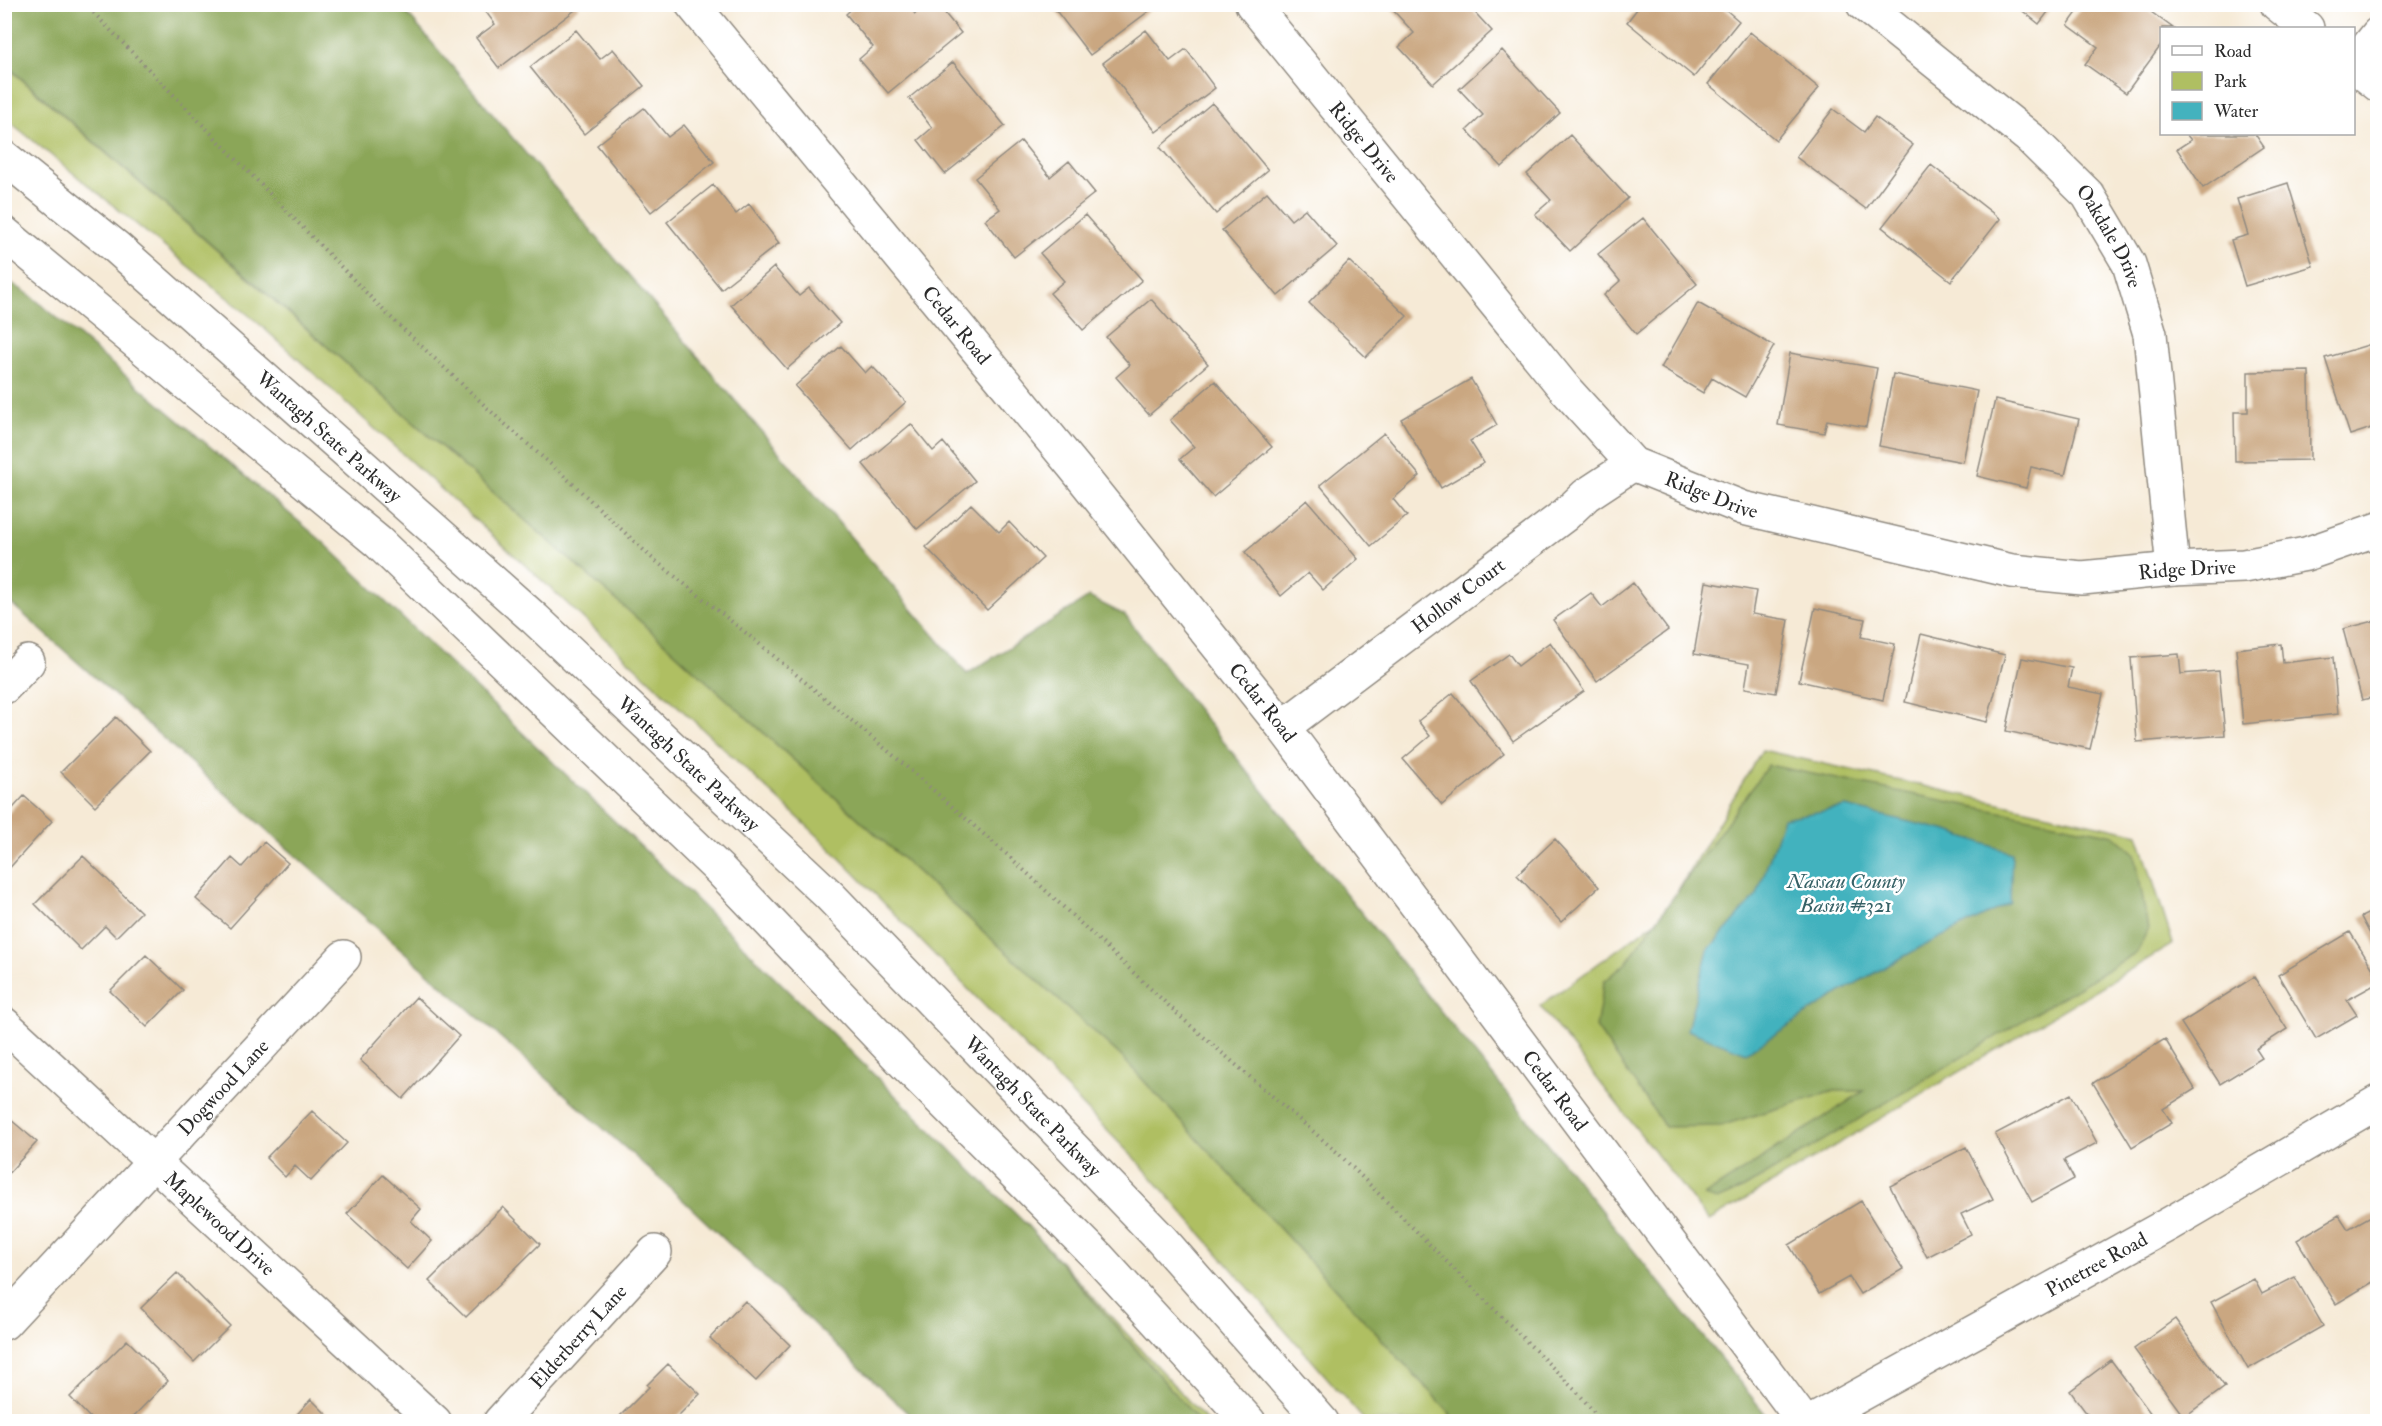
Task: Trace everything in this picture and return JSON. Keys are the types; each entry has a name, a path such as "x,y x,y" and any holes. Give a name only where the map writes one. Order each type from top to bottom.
{"main road":[{"name":"Cedar Road","path":"692,4 1075,468 1283,727 1804,1422"},
{"name":"Ridge Drive","path":"1252,4 1566,390 1633,464 1743,508 2012,571 2082,578 2173,569 2244,566 2306,554 2378,529"},
{"name":"Oakdale Drive","path":"1863,4 2047,154 2088,195 2129,264 2150,334 2173,569"},
{"path":"2277,4 2306,27"},
{"path":"2355,64 2378,34"},
{"path":"2355,66 2378,85"},
{"name":"Wantagh State Parkway","path":"4,157 116,247 517,603 830,896 1161,1239 1322,1422"},
{"path":"4,233 386,550 720,870 907,1066 1098,1257 1249,1422"},
{"name":"Hollow Court","path":"1283,727 1565,515 1586,495 1633,464"},
{"path":"4,687 28,662"},
{"name":"Dogwood Lane","path":"4,1323 344,957"},
{"name":"Maplewood Drive","path":"4,1024 435,1422"},
{"name":"Pinetree Road","path":"1812,1422 2171,1223 2378,1102"},
{"name":"Elderberry Lane","path":"500,1422 655,1252"}],"path":[{"path":"85,4 403,329 652,558 894,756 1011,858 1183,1019 1338,1153 1579,1394 1602,1422"}],"green space":[{"path":"5,4 400,5 967,674 1089,597 1125,615 1202,715 1771,1421 1457,1421 1121,1056 630,612 5,64"},
{"path":"4,64 630,612 1121,1056 1457,1421 1365,1421 1140,1164 819,837 558,595 256,321 5,118"},
{"path":"5,279 30,295 322,541 676,880 1026,1224 1199,1421 916,1421 667,1185 5,598"},
{"path":"1762,750 2138,834 2173,944 1709,1221 1540,1006 1662,917"},
{"path":"1768,765 2114,835 2135,854 2148,929 2137,952 1744,1188 1717,1200 1704,1196 1864,1091 1834,1091 1720,1126 1665,1127 1596,1027 1604,982 1626,963"},
{"path":"1026,1224 1207,1421 1199,1421"}],"water":[{"name":"Nassau County Basin #321","path":"1846,807 1948,831 2012,853 2010,903 1921,947 1844,990 1746,1053 1687,1030 1708,950 1757,895 1783,818"}],"building":[{"path":"480,4 578,4 579,7 499,68 476,38 495,24"},
{"path":"857,4 907,4 915,14 927,5 938,5 961,33 888,93 859,59 873,47 846,14"},
{"path":"1051,4 1144,4 1149,11 1090,55"},
{"path":"1393,4 1467,4 1492,31 1433,84 1399,47 1414,33 1390,7"},
{"path":"1641,4 1719,4 1739,21 1694,77 1627,22"},
{"path":"2014,4 2054,4 2039,24"},
{"path":"2083,4 2140,4 2172,27 2160,27 2160,47 2126,93 2085,64 2098,47 2068,25"},
{"path":"576,30 600,59 613,49 644,86 584,134 530,67"},
{"path":"1146,30 1170,61 1186,49 1215,88 1156,132 1103,63"},
{"path":"1750,32 1819,88 1776,140 1708,84"},
{"path":"1502,50 1560,113 1502,167 1467,130 1483,115 1459,89"},
{"path":"953,62 1005,126 945,174 918,140 932,128 909,98"},
{"path":"1212,103 1268,170 1216,214 1160,147"},
{"path":"644,108 668,137 684,125 714,162 651,212 597,145"},
{"path":"1833,109 1864,132 1875,117 1913,145 1866,209 1796,157"},
{"path":"1570,135 1628,198 1570,251 1535,214 1551,200 1527,174"},
{"path":"2187,135 2256,135 2264,147 2203,188 2177,149 2191,140"},
{"path":"1021,141 1050,177 1069,161 1095,193 1014,257 985,220 1000,209 975,178"},
{"path":"1931,165 2000,219 1951,281 1882,227"},
{"path":"2288,183 2313,266 2245,286 2231,240 2248,235 2237,199"},
{"path":"713,185 736,214 749,204 779,243 721,289 667,222"},
{"path":"1267,192 1291,220 1305,209 1337,246 1278,296 1222,230"},
{"path":"1085,215 1142,280 1083,330 1050,293 1064,281 1040,253"},
{"path":"1643,218 1697,284 1636,334 1604,295 1620,281 1598,254"},
{"path":"1349,261 1407,316 1366,357 1309,303"},
{"path":"774,267 799,296 809,288 840,323 787,369 731,305"},
{"path":"1151,299 1208,364 1149,415 1116,377 1130,365 1106,337"},
{"path":"1698,303 1774,346 1745,397 1712,378 1703,393 1661,368"},
{"path":"2378,342 2378,426 2350,435 2325,358"},
{"path":"841,346 865,373 872,366 906,402 852,450 795,386"},
{"path":"1790,353 1877,368 1866,427 1827,420 1824,433 1778,425"},
{"path":"2309,371 2310,460 2235,461 2234,412 2248,412 2248,372"},
{"path":"1893,374 1977,391 1963,462 1879,446"},
{"path":"1471,379 1497,425 1470,441 1484,463 1441,488 1401,419"},
{"path":"1215,381 1272,447 1213,497 1180,459 1194,447 1170,420"},
{"path":"1995,400 2079,419 2065,475 2031,467 2026,488 1977,476"},
{"path":"911,424 933,451 943,442 975,481 917,529 863,464"},
{"path":"1384,433 1420,476 1393,499 1407,516 1371,546 1320,485"},
{"path":"1307,500 1358,559 1323,590 1308,573 1281,596 1245,552"},
{"path":"971,504 999,532 1009,522 1043,558 987,610 926,547"},
{"path":"1706,582 1756,591 1752,614 1789,620 1776,693 1745,688 1749,664 1694,654"},
{"path":"1633,583 1668,630 1597,681 1553,620 1591,593 1602,607"},
{"path":"1815,608 1865,619 1861,637 1895,644 1883,700 1799,681"},
{"path":"2378,620 2378,696 2362,700 2343,629"},
{"path":"1921,634 2005,655 1987,722 1905,702"},
{"path":"1550,642 1584,691 1513,741 1471,681 1509,654 1518,666"},
{"path":"2281,644 2283,663 2333,657 2338,714 2243,724 2236,649"},
{"path":"2179,654 2181,674 2219,671 2225,735 2137,742 2131,658"},
{"path":"2022,658 2072,668 2068,687 2103,694 2090,749 2006,731"},
{"path":"1453,693 1504,754 1442,805 1403,759 1430,736 1418,721"},
{"path":"116,717 150,751 95,806 61,772"},
{"path":"24,796 52,821 4,874 4,818"},
{"path":"1555,839 1599,887 1561,922 1517,875"},
{"path":"264,842 288,863 230,928 196,899 232,858 242,867"},
{"path":"83,856 141,912 116,937 105,926 81,950 35,904"},
{"path":"2378,909 2378,949 2361,917"},
{"path":"2350,932 2378,977 2378,983 2347,1000 2357,1015 2316,1039 2278,975"},
{"path":"146,955 183,990 147,1027 110,991"},
{"path":"2254,977 2287,1029 2256,1049 2262,1058 2220,1084 2181,1023"},
{"path":"416,997 459,1036 403,1099 360,1060"},
{"path":"2165,1039 2195,1089 2163,1109 2172,1123 2132,1147 2093,1083"},
{"path":"2071,1094 2097,1143 2064,1160 2074,1179 2032,1202 1995,1134"},
{"path":"312,1111 347,1143 311,1181 295,1166 285,1177 266,1158"},
{"path":"4,1114 37,1142 4,1178"},
{"path":"1966,1147 1993,1199 1961,1214 1971,1234 1927,1257 1890,1186"},
{"path":"383,1175 421,1209 411,1221 432,1241 407,1269 347,1214"},
{"path":"1861,1201 1903,1269 1860,1294 1849,1277 1819,1294 1789,1245"},
{"path":"503,1207 540,1244 466,1317 429,1281"},
{"path":"2378,1212 2378,1279 2336,1304 2297,1240 2339,1215 2348,1229"},
{"path":"177,1273 230,1326 194,1362 141,1308"},
{"path":"2295,1277 2323,1326 2248,1369 2211,1302 2254,1279 2262,1294"},
{"path":"745,1301 790,1345 756,1381 710,1338"},
{"path":"2175,1319 2225,1387 2184,1417 2134,1349"},
{"path":"127,1340 168,1381 128,1422 94,1422 70,1397"},
{"path":"2111,1360 2157,1422 2093,1422 2070,1391"},
{"path":"668,1364 700,1394 672,1422 614,1422 649,1387 647,1385"},
{"path":"311,1399 334,1422 290,1422"}]}
